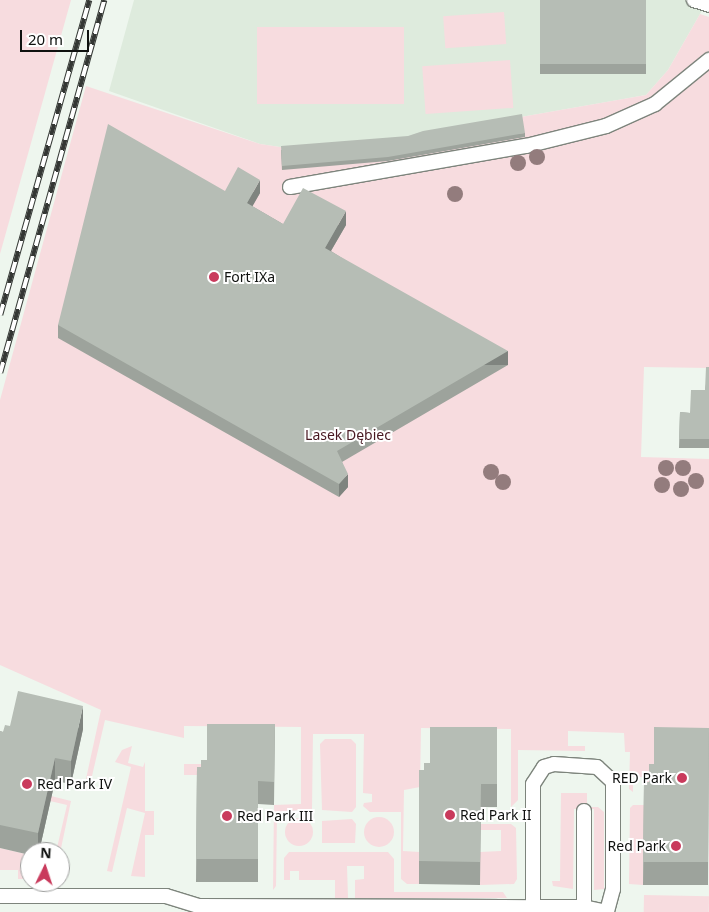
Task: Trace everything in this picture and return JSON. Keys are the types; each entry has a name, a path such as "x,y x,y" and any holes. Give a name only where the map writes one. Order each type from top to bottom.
{"lane":[{"path":"694,0 709,5"},
{"path":"290,187 526,146 606,126 655,104 709,60"},
{"path":"0,896 166,896 198,906 533,907 584,907 607,912 614,889 613,782 606,772 587,765 554,764 544,767 533,784 533,907"},
{"path":"584,811 584,907"}],"shaded area":[{"path":"134,0 708,0 668,70 646,95 407,137 280,147 260,144 109,91"}],"green space":[{"path":"0,0 71,0 0,254"},
{"path":"504,12 506,44 445,48 443,16"},
{"name":"Lasek Dębiec","path":"700,14 709,17 709,368 644,367 641,457 709,459 709,729 644,798 644,777 633,777 633,792 629,789 630,752 625,752 624,733 568,731 568,746 585,746 585,751 518,750 518,800 511,807 511,729 421,728 420,787 404,790 403,851 419,852 419,884 407,884 401,879 401,812 370,812 363,806 364,803 372,802 372,794 363,793 364,734 313,734 312,809 277,812 276,886 273,890 274,805 301,804 301,727 184,726 184,738 105,720 89,789 84,788 101,710 0,665 0,400 86,86 260,144 280,147 407,137 646,95 668,70"},
{"path":"257,27 404,27 404,104 257,104"},
{"path":"510,60 513,108 426,114 422,66"},
{"path":"325,739 351,739 356,744 356,807 352,812 322,810 320,744"},
{"path":"132,746 128,763 143,767 145,762 145,811 154,811 154,835 145,835 145,877 131,876 145,813 127,808 112,872 107,871 131,767 115,762 122,750"},
{"path":"184,764 207,764 197,775 184,775"},
{"path":"561,793 587,793 587,807 598,807 604,812 604,889 594,890 594,809 574,809 573,889 553,886 552,881 560,881"},
{"path":"51,796 71,801 62,842 58,842 67,805 50,801"},
{"path":"633,805 644,805 643,885 629,884 630,808"},
{"path":"379,817 390,821 394,832 390,843 379,847 368,843 364,832 368,821"},
{"path":"299,818 309,822 313,832 309,842 299,846 289,842 285,832 289,822"},
{"path":"352,819 356,824 355,843 322,843 322,821"},
{"path":"480,824 511,824 516,828 517,879 514,884 480,885 480,852 501,851 501,830 480,830"},
{"path":"0,848 20,853 20,879 18,879 18,870 0,870"},
{"path":"289,852 388,852 394,859 394,892 503,892 507,898 355,898 355,880 364,879 364,866 347,866 348,898 335,898 335,880 299,880 299,871 290,871 290,880 284,880 284,858"},
{"path":"644,895 709,896 709,912 644,912"}],"building":[{"path":"540,0 646,0 646,64 540,64"},
{"path":"522,114 525,133 388,157 282,166 281,146 408,136 423,131"},
{"name":"Fort IXa","path":"108,124 225,191 238,167 260,180 247,203 283,224 303,188 346,211 325,248 508,351 337,451 348,474 339,484 58,325"},
{"path":"706,367 709,367 709,439 679,439 680,412 690,413 691,390 705,390"},
{"name":"Red Park IV","path":"18,691 83,706 71,761 55,758 38,833 0,825 0,731 3,732 5,725 10,726"},
{"name":"Red Park III","path":"207,724 275,724 274,782 258,781 258,859 196,859 197,767 201,767 201,760 207,760"},
{"name":"Red Park II","path":"430,727 497,727 497,784 481,784 480,862 419,861 419,770 424,770 424,763 430,763"},
{"name":"Red Park","path":"654,727 709,728 708,862 643,862 644,782 649,782 649,764 654,764"}],"railway":[{"path":"0,315 89,0"},
{"path":"0,373 104,0"}],"place":[{"name":"Fort IXa","path":"214,277"},
{"name":"RED Park","path":"682,778"},
{"name":"Red Park IV","path":"27,784"},
{"name":"Red Park II","path":"450,815"},
{"name":"Red Park III","path":"227,816"},
{"name":"Red Park","path":"676,846"}]}
